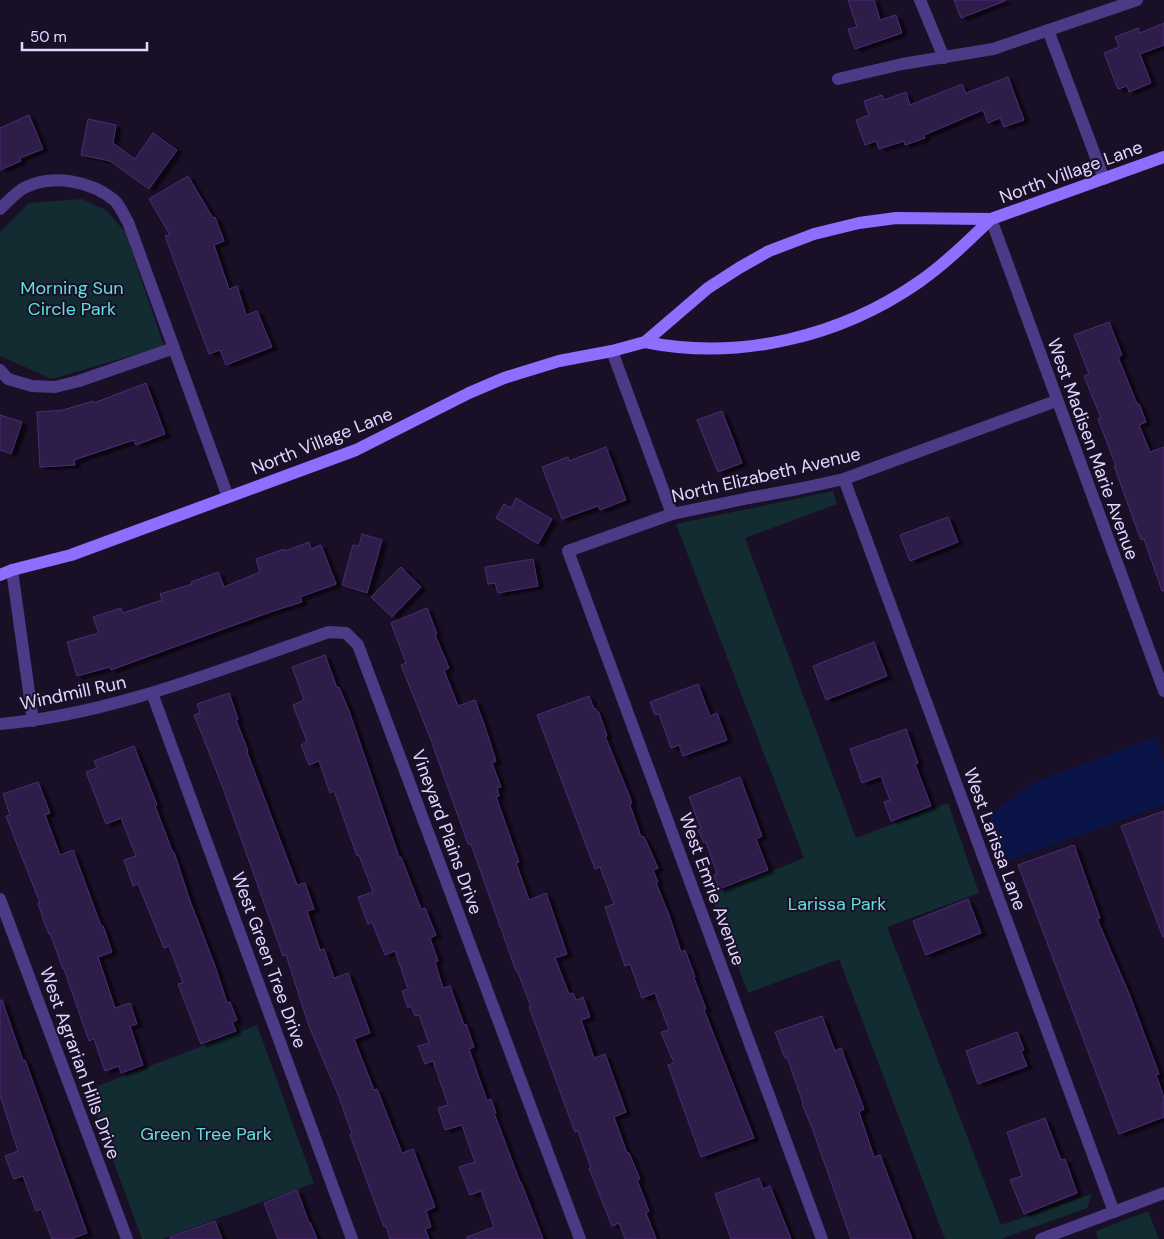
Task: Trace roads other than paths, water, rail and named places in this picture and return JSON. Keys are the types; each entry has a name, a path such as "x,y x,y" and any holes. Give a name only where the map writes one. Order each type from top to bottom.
{"street":[{"path":"920,0 944,58"},
{"path":"838,79 902,64 993,49 1137,0"},
{"path":"1048,30 1104,179"},
{"name":"North Village Lane","path":"645,342 708,288 739,268 769,251 814,234 896,218 991,219 1164,157"},
{"path":"0,210 6,202 26,187 49,181 74,182 97,189 115,201 128,222 228,497"},
{"name":"North Village Lane","path":"4,570 71,555 356,450 469,393 504,378 559,361 612,351 645,342 681,348 744,348 804,336 836,325 885,303 921,281 956,253 991,219"},
{"name":"West Madisen Marie Avenue","path":"991,219 1056,401 1164,691"},
{"path":"0,370 8,379 32,386 55,387 79,381 174,348"},
{"path":"612,351 672,514"},
{"name":"North Elizabeth Avenue","path":"568,551 672,514 844,479 1056,401"},
{"name":"West Larissa Lane","path":"844,479 1114,1212"},
{"name":"West Emrie Avenue","path":"568,551 822,1239"},
{"path":"4,570 33,721"},
{"name":"Vineyard Plains Drive","path":"152,693 328,632 346,634 358,645 580,1239"},
{"name":"Windmill Run","path":"0,724 78,714 152,693"},
{"name":"West Green Tree Drive","path":"152,693 352,1239"},
{"name":"West Agrarian Hills Drive","path":"0,899 126,1239"},
{"path":"1041,1239 1164,1193"}],"park label":[{"name":"Morning Sun Circle Park","path":"72,298"},
{"name":"Larissa Park","path":"837,904"},
{"name":"Green Tree Park","path":"206,1134"}]}
